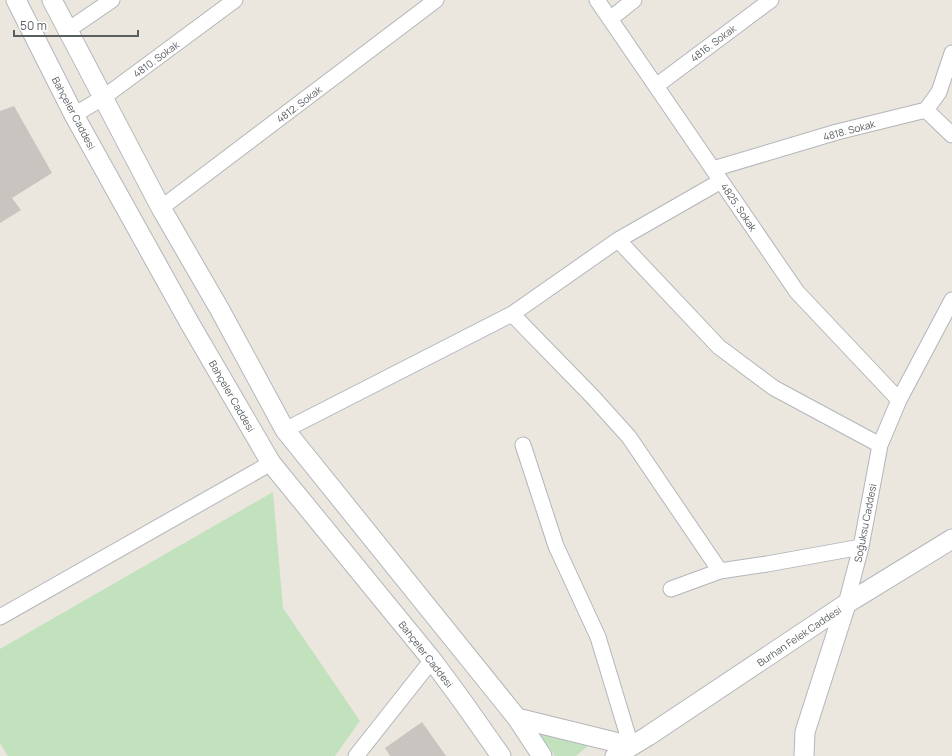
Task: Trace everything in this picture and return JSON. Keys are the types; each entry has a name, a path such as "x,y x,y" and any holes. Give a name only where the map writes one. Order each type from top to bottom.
{"street":[{"name":"Bahçeler Caddesi","path":"16,0 74,115 188,322 271,463 432,660 464,702 501,756"},
{"path":"52,0 161,208 220,310 285,430 517,718 542,756"},
{"path":"68,30 112,0"},
{"name":"4810. Sokak","path":"74,115 104,97 235,0"},
{"name":"4812. Sokak","path":"161,208 436,0"},
{"name":"4825. Sokak","path":"597,0 797,292 899,400"},
{"path":"610,19 634,0"},
{"name":"4816. Sokak","path":"656,86 771,0"},
{"path":"952,53 939,92 926,110 952,135"},
{"name":"4818. Sokak","path":"285,430 512,314 618,240 717,175 838,132 926,110"},
{"path":"618,240 719,347 774,388 880,445"},
{"name":"Soğuksu Caddesi","path":"804,756 805,732 846,604 861,547 880,445 899,400 952,300"},
{"path":"512,314 592,396 629,437 720,571"},
{"path":"523,445 556,546 598,637 627,753"},
{"path":"0,616 271,463"},
{"name":"Burhan Felek Caddesi","path":"627,753 648,736 846,604 952,539"},
{"path":"672,589 720,571 861,547"},
{"path":"356,756 432,660"},
{"path":"517,718 627,753"}],"green space":[{"path":"273,492 283,608 360,721 335,756 8,756 0,743 0,649"},
{"path":"538,732 590,744 576,756 555,756"}],"building":[{"path":"14,106 52,173 12,198 21,210 0,223 0,111"},
{"path":"422,722 446,756 390,756 385,748"}]}
